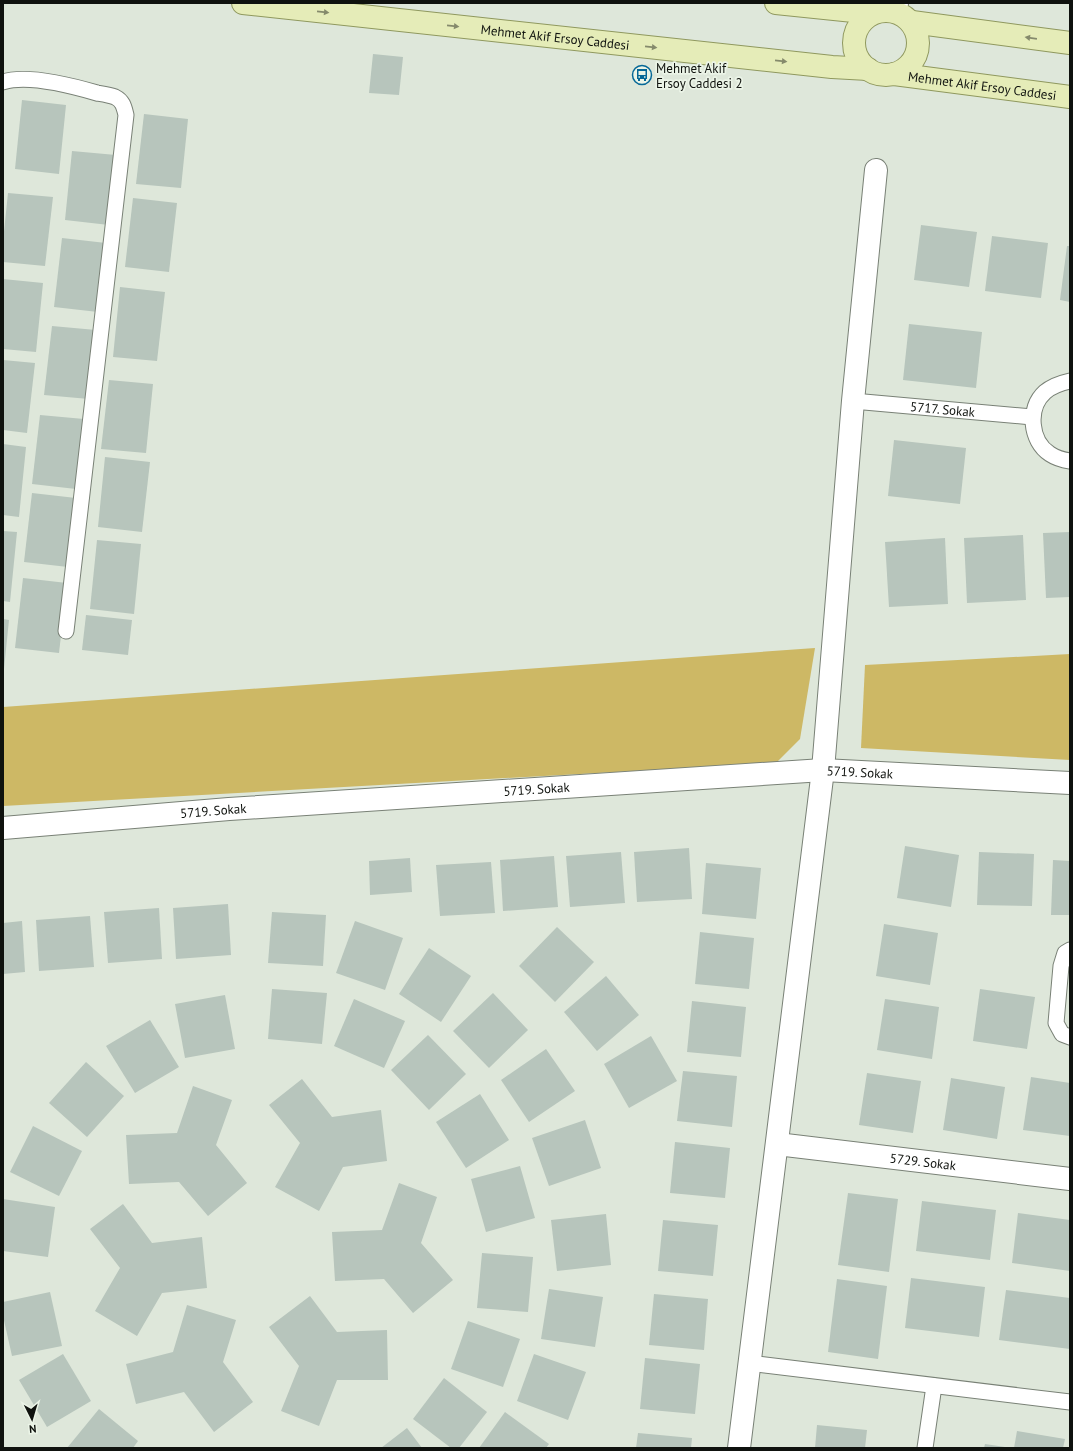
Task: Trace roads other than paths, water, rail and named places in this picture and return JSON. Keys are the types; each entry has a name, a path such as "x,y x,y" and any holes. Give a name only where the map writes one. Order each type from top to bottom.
{"main road":[{"name":"Mehmet Akif Ersoy Caddesi","path":"243,3 808,64 868,69"},
{"path":"776,3 894,12 1070,43"},
{"path":"894,12 917,32 919,42 917,53 913,62 904,70 894,74 885,75 868,69 861,62 856,54 854,40 858,26 865,18 894,12"},
{"name":"Mehmet Akif Ersoy Caddesi","path":"894,74 1070,97"}],"street":[{"path":"739,1448 823,770 853,400 876,170"},
{"name":"5719. Sokak","path":"3,828 237,809 823,770 1070,783"},
{"name":"5729. Sokak","path":"776,1144 1070,1179"}],"lane":[{"path":"3,82 8,80 27,79 75,87 115,97 124,104 126,115 66,631"},
{"path":"1070,381 1056,384 1044,392 1036,404 1032,417 1034,431 1039,444 1049,454 1060,459 1070,461"},
{"name":"5717. Sokak","path":"853,400 1032,417"},
{"path":"1070,950 1065,953 1061,966 1056,1023 1062,1034 1070,1037"},
{"path":"749,1363 1070,1402"},
{"path":"925,1448 934,1386"}],"place":[{"name":"Mehmet Akif Ersoy Caddesi 2","path":"642,75"}]}
